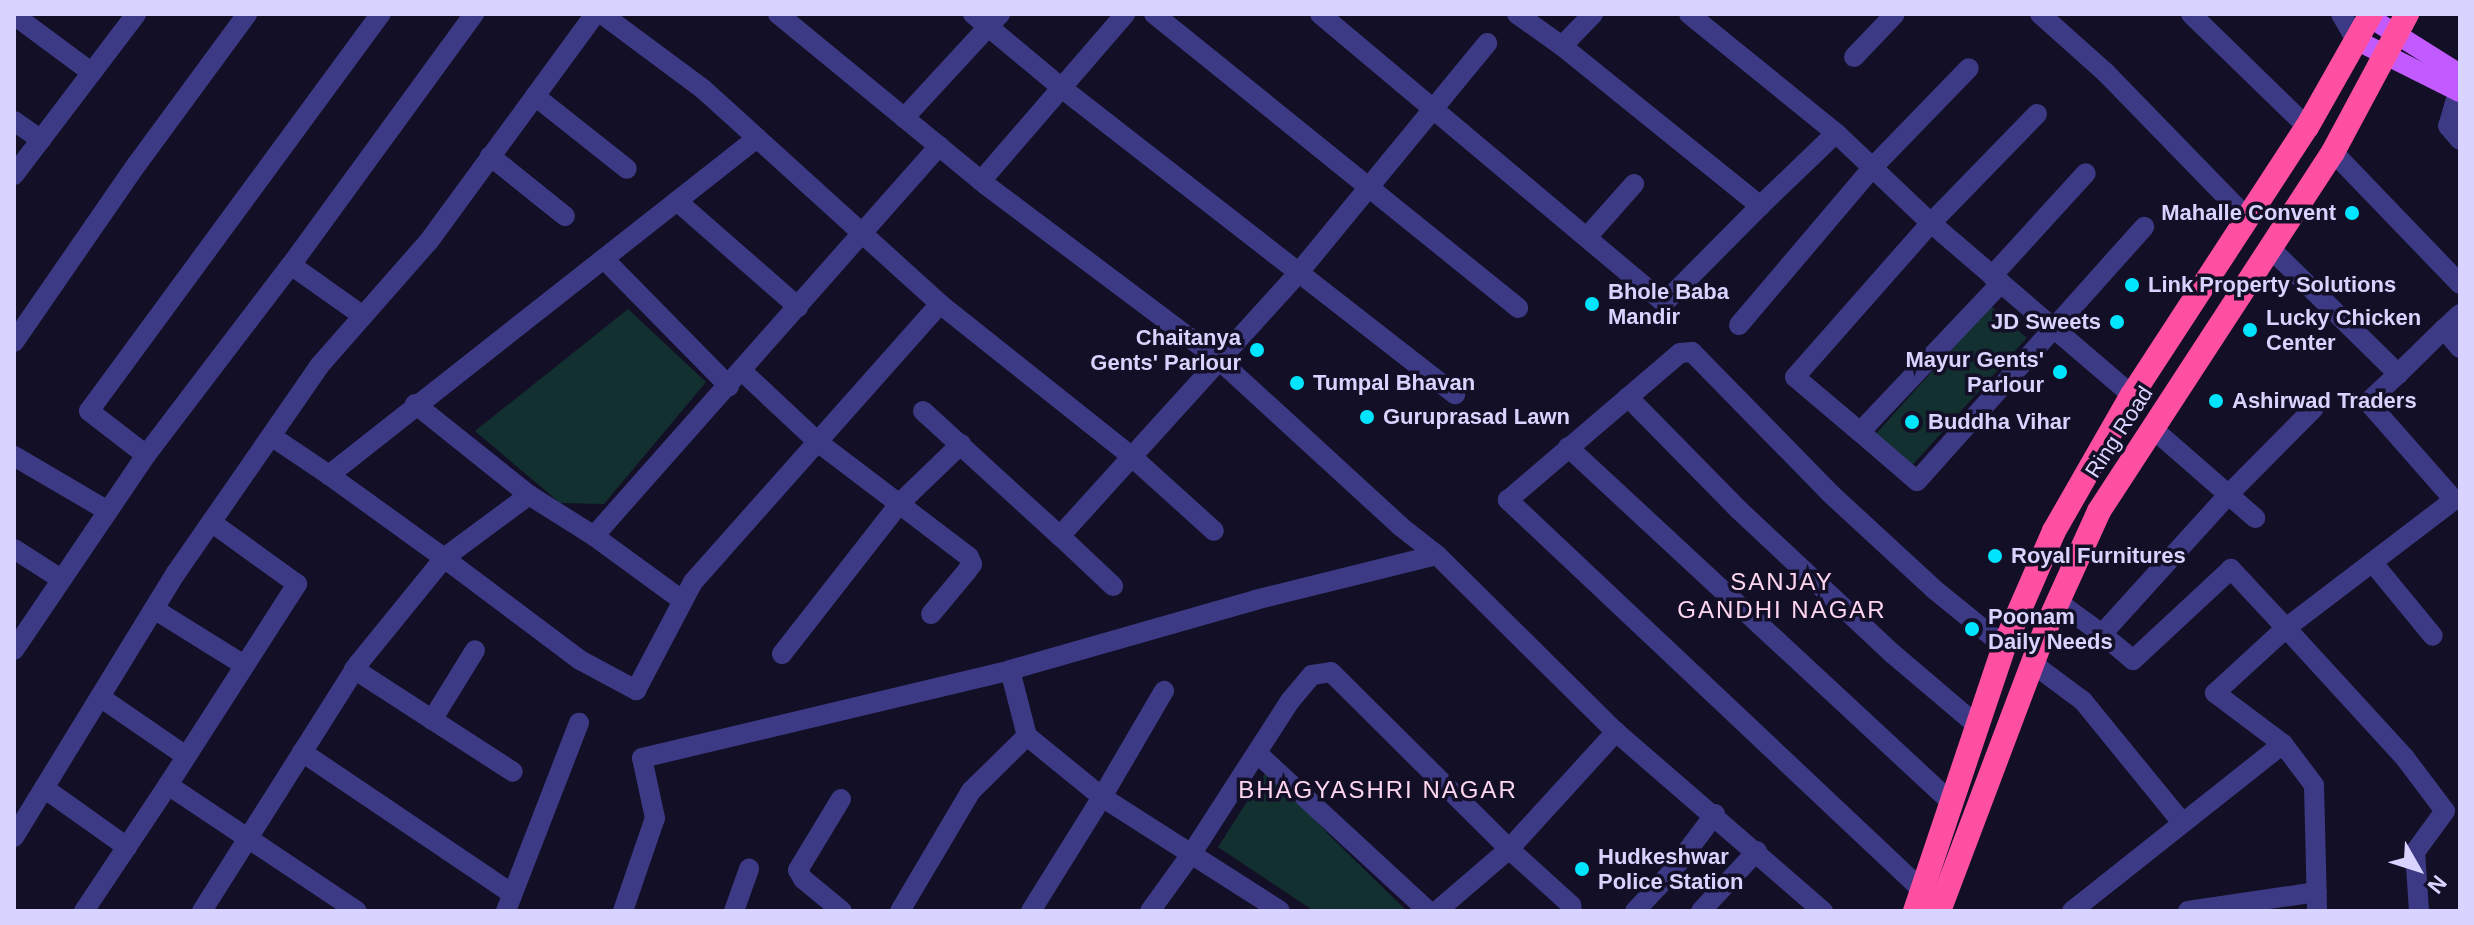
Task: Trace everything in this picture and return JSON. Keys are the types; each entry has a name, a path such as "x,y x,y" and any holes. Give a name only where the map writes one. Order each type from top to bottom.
{"highway":[{"name":"Ring Road","path":"1926,905 1953,804 2004,646 2054,531 2132,395 2307,127 2356,40 2363,15"},
{"name":"Ring Road","path":"1926,905 2099,511 2333,152 2397,35"}],"main road":[{"path":"2363,15 2397,35 2459,86"},
{"path":"2356,40 2397,35"}],"street":[{"path":"14,175 136,14"},
{"path":"14,342 137,164 247,14"},
{"path":"146,455 89,411 381,14"},
{"path":"14,650 106,510 291,265 474,14"},
{"path":"14,837 154,609 320,365 429,241 595,14"},
{"path":"602,14 703,89 940,304 1130,455 1214,531"},
{"path":"778,14 981,181 1218,359 1400,526 1437,555 1616,732 1715,814 1823,911"},
{"path":"981,181 1125,14"},
{"path":"1154,14 1518,308"},
{"path":"1320,14 1658,298 1667,300 1836,133"},
{"path":"1517,14 1562,46 1760,206"},
{"path":"1562,46 1593,14"},
{"path":"1689,14 1836,133 1931,223 2132,395"},
{"path":"1854,57 1895,14"},
{"path":"2040,14 2106,73 2248,219"},
{"path":"2191,14 2307,127"},
{"path":"2341,14 2356,40"},
{"path":"14,15 92,73"},
{"path":"904,118 987,18 1063,89 1455,394"},
{"path":"1060,536 1130,455 1300,271 1487,43"},
{"path":"1739,325 1872,168 1969,68"},
{"path":"2459,86 2448,126 2460,140"},
{"path":"535,96 627,169"},
{"path":"2037,114 1931,223 1795,377 1917,481 2144,227"},
{"path":"14,121 41,140"},
{"path":"329,475 415,404 605,260 757,138"},
{"path":"594,536 939,146"},
{"path":"2333,152 2460,284"},
{"path":"490,156 565,216"},
{"path":"1860,432 1996,280 2086,173"},
{"path":"1587,237 1634,184"},
{"path":"677,201 798,307"},
{"path":"2270,248 2398,374"},
{"path":"605,260 736,379 969,557 972,564 931,614"},
{"path":"291,265 363,316"},
{"path":"271,436 444,558 580,660 636,690 693,582 940,304"},
{"path":"2188,911 2317,902 2314,785 2283,744 2215,693 2286,628 2458,501 2368,402 2460,314"},
{"path":"2444,329 2460,348"},
{"path":"1926,905 1508,500 1680,353 1692,352 1832,495 1935,590 2004,646"},
{"path":"1628,397 1739,510 1893,654 1979,727"},
{"path":"415,404 529,495 594,536 683,601"},
{"path":"2102,634 2229,494 2313,409"},
{"path":"923,411 1113,586"},
{"path":"2152,428 2255,518"},
{"path":"782,654 900,503 961,444"},
{"path":"1568,447 1953,804"},
{"path":"14,456 106,510"},
{"path":"202,911 354,669 444,558 529,495"},
{"path":"84,911 297,584 211,522"},
{"path":"14,549 61,579"},
{"path":"623,911 655,818 642,758 1010,670 1255,600 1437,555"},
{"path":"2373,563 2433,636"},
{"path":"2058,602 2133,660 2231,569 2405,758 2445,811 2415,852 2419,911"},
{"path":"154,609 244,665"},
{"path":"432,720 475,650"},
{"path":"2032,663 2083,701 2181,821"},
{"path":"354,669 513,772"},
{"path":"1010,670 1027,736 1102,797 1280,911"},
{"path":"1150,911 1258,754 1290,701 1312,675 1331,672 1509,849 1571,905 1572,911"},
{"path":"1031,911 1164,691"},
{"path":"100,697 186,756"},
{"path":"302,752 508,902 579,723"},
{"path":"1437,911 1509,849 1616,732"},
{"path":"900,911 971,791 1027,736"},
{"path":"2072,911 2181,821 2283,744"},
{"path":"1258,754 1428,911"},
{"path":"168,785 357,911"},
{"path":"44,788 127,847"},
{"path":"841,799 798,870 803,879 842,911"},
{"path":"1635,911 1670,874 1715,814"},
{"path":"1701,911 1757,851"},
{"path":"734,911 749,869"}],"green space":[{"path":"1991,306 2027,338 1911,467 1875,435"},
{"path":"628,309 706,382 604,504 560,503 475,431"},
{"path":"1268,769 1330,836 1407,911 1314,911 1218,847"}],"place":[{"name":"Mahalle Convent","path":"2352,213"},
{"name":"Link Property Solutions","path":"2132,285"},
{"name":"Bhole Baba Mandir","path":"1592,304"},
{"name":"JD Sweets","path":"2117,322"},
{"name":"Lucky Chicken Center","path":"2250,330"},
{"name":"Chaitanya Gents' Parlour","path":"1257,350"},
{"name":"Mayur Gents' Parlour","path":"2060,372"},
{"name":"Tumpal Bhavan","path":"1297,383"},
{"name":"Ashirwad Traders","path":"2216,401"},
{"name":"Guruprasad Lawn","path":"1367,417"},
{"name":"Buddha Vihar","path":"1912,422"},
{"name":"Royal Furnitures","path":"1995,556"},
{"name":"Poonam Daily Needs","path":"1972,629"},
{"name":"Hudkeshwar Police Station","path":"1582,869"}],"district":[{"name":"SANJAY GANDHI NAGAR","path":"1782,596"},
{"name":"BHAGYASHRI NAGAR","path":"1378,790"}]}
